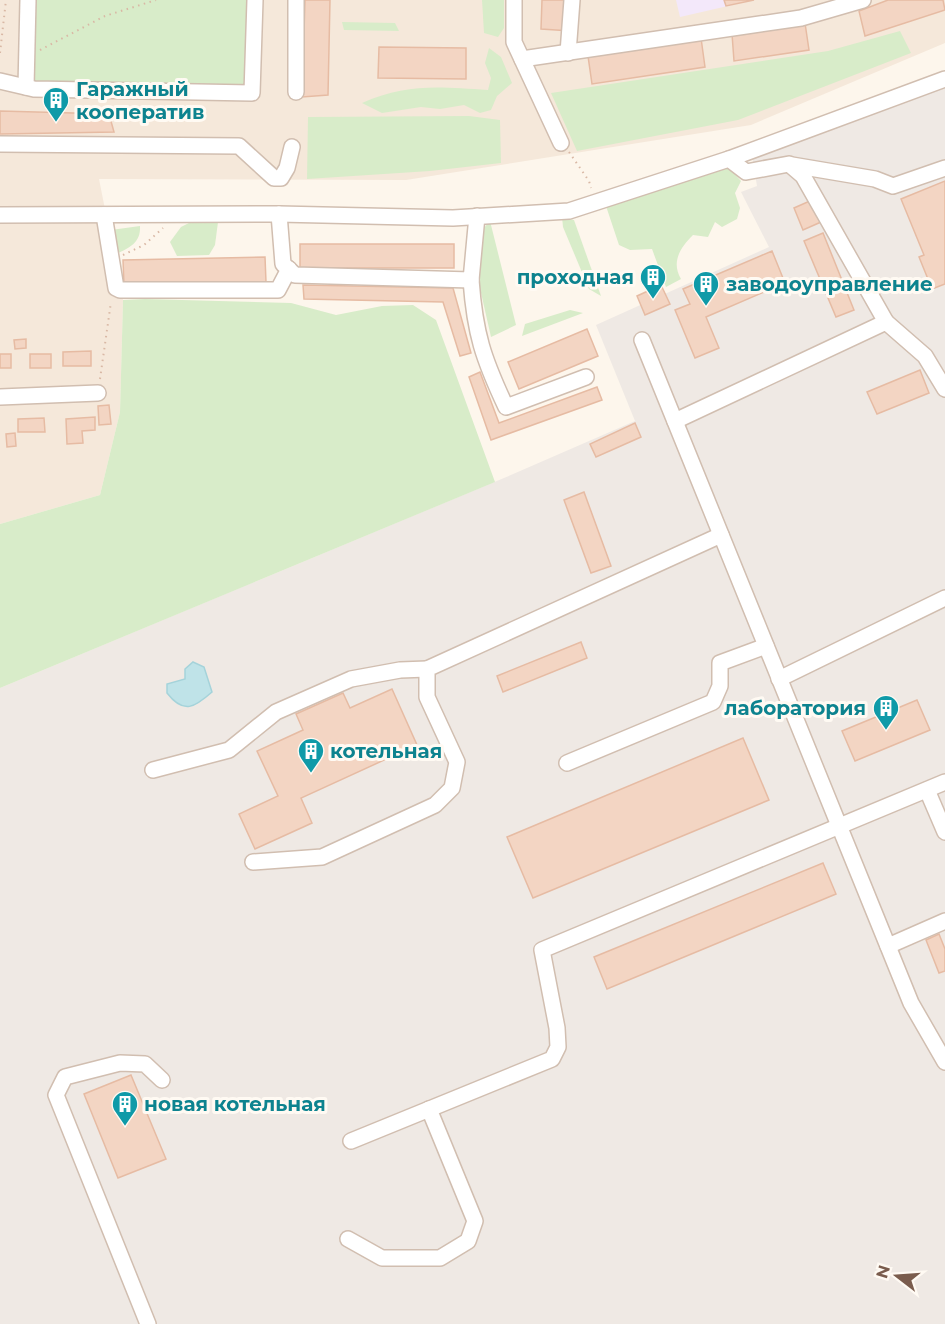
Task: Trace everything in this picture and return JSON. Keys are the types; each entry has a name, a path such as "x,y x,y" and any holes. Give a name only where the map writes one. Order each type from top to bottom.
{"street":[{"path":"26,87 28,0"},
{"path":"0,81 26,87 252,93 255,0"},
{"path":"296,0 296,92"},
{"path":"514,0 514,42 561,142"},
{"path":"568,53 572,0"},
{"path":"522,59 801,18 862,0"},
{"path":"0,215 477,216 569,211 729,159 945,79"},
{"path":"0,144 238,146 274,178 281,178 287,168 292,147"},
{"path":"729,159 746,172 789,165 875,179 893,186 945,168"},
{"path":"789,165 803,176 886,322 925,356 945,388"},
{"path":"104,214 112,269 117,288 120,290 278,290 290,270"},
{"path":"279,214 283,264 295,274 471,280"},
{"path":"477,216 471,280 474,322 484,361 506,407 586,377"},
{"path":"675,421 886,322"},
{"path":"642,340 911,1003 945,1062"},
{"path":"0,397 98,393"},
{"path":"153,770 229,750 276,712 351,679 400,670 427,669 721,535"},
{"path":"779,679 945,598"},
{"path":"567,763 713,702 720,686 720,663 766,646"},
{"path":"253,862 322,857 435,805 452,788 457,762 428,697 427,669"},
{"path":"351,1141 552,1059 558,1047 557,1028 542,950 945,782"},
{"path":"927,790 945,832"},
{"path":"888,946 945,921"},
{"path":"148,1324 56,1095 64,1077 120,1063 145,1064 162,1080"},
{"path":"348,1239 382,1258 440,1258 468,1241 475,1221 429,1109"}],"path":[{"path":"0,53 6,0"},
{"path":"40,51 105,16 156,0"},
{"path":"561,142 590,181 594,202"},
{"path":"112,269 124,254 144,245 166,223"},
{"path":"98,393 111,300"}],"shaded area":[{"path":"0,0 945,0 945,43 751,125 406,180 99,179 123,300 120,412 100,495 0,524"},
{"path":"676,0 754,0 680,17"},
{"path":"945,87 945,1324 0,1324 0,688 635,421 596,325 769,247 741,192 757,186 752,156"}],"green space":[{"path":"36,0 248,0 246,89 34,84"},
{"path":"482,0 504,0 504,28 498,37 484,33"},
{"path":"342,22 395,23 399,31 344,30"},
{"path":"900,31 911,53 738,120 577,151 551,93 828,51"},
{"path":"489,48 501,57 512,83 497,96 491,110 480,113 464,105 440,109 421,107 382,113 362,103 409,89 488,90 491,78 485,63"},
{"path":"469,116 500,120 501,163 430,171 307,179 308,117"},
{"path":"729,168 741,181 735,193 740,208 737,219 722,227 715,222 708,237 693,235 678,255 677,267 681,279 666,287 652,249 630,250 619,245 606,206"},
{"path":"562,217 574,220 601,296 589,289 563,227"},
{"path":"193,221 218,222 215,245 209,255 177,256 170,242 181,227"},
{"path":"490,221 516,325 491,337 479,284 483,229"},
{"path":"140,226 136,241 116,254 111,230"},
{"path":"123,300 291,303 336,315 382,306 413,305 436,320 495,482 0,688 0,524 100,495 120,412"},
{"path":"570,310 583,313 522,336 525,324"}],"water":[{"path":"193,662 204,667 212,692 195,705 184,706 173,700 167,693 167,684 185,679 185,669"}],"building":[{"path":"305,0 330,0 328,95 302,97"},
{"path":"542,0 573,0 571,31 541,29"},
{"path":"724,0 754,0 726,6"},
{"path":"888,0 943,0 945,10 865,36 859,11"},
{"path":"805,23 809,50 734,61 732,34"},
{"path":"701,38 705,67 592,84 588,56"},
{"path":"379,47 466,48 466,79 378,78"},
{"name":"Гаражный кооператив","path":"0,111 109,114 114,132 0,134"},
{"path":"945,181 945,284 932,289 919,257 924,255 901,199"},
{"path":"812,200 821,222 803,230 794,208"},
{"path":"823,233 854,310 836,317 804,241"},
{"path":"300,244 454,244 454,268 300,268"},
{"name":"заводоуправление","path":"772,251 785,283 706,317 719,348 695,358 675,310 690,304 683,289"},
{"path":"265,257 266,282 124,285 123,260"},
{"path":"303,285 453,288 471,353 460,356 443,302 304,299"},
{"name":"проходная","path":"661,285 670,304 645,315 637,296"},
{"path":"587,329 598,356 519,389 508,362"},
{"path":"26,339 26,348 15,349 14,340"},
{"path":"91,351 91,366 63,366 63,352"},
{"path":"0,354 11,354 11,368 0,368"},
{"path":"30,354 51,354 51,368 30,368"},
{"path":"920,370 929,393 877,414 867,392"},
{"path":"480,372 499,423 597,387 602,400 491,440 469,377"},
{"path":"109,405 111,424 99,425 98,406"},
{"path":"95,417 95,430 82,431 83,443 67,444 66,419"},
{"path":"44,418 45,432 18,432 18,419"},
{"path":"635,423 641,437 596,457 590,444"},
{"path":"15,433 16,446 7,447 6,434"},
{"path":"584,492 611,566 591,573 564,500"},
{"path":"581,642 587,658 503,692 497,676"},
{"name":"котельная","path":"392,689 417,745 301,798 312,823 255,849 239,814 278,796 257,751 303,730 296,714 343,693 350,708"},
{"name":"лаборатория","path":"917,700 930,730 855,761 842,731"},
{"path":"743,738 769,800 533,898 507,837"},
{"path":"823,863 836,894 607,989 594,957"},
{"path":"939,934 945,949 945,971 939,973 926,940"},
{"name":"новая котельная","path":"131,1075 166,1159 118,1178 84,1094"}],"place":[{"name":"Гаражный кооператив","path":"56,123"},
{"name":"проходная","path":"653,300"},
{"name":"заводоуправление","path":"706,307"},
{"name":"лаборатория","path":"886,731"},
{"name":"котельная","path":"311,774"},
{"name":"новая котельная","path":"125,1127"}]}
